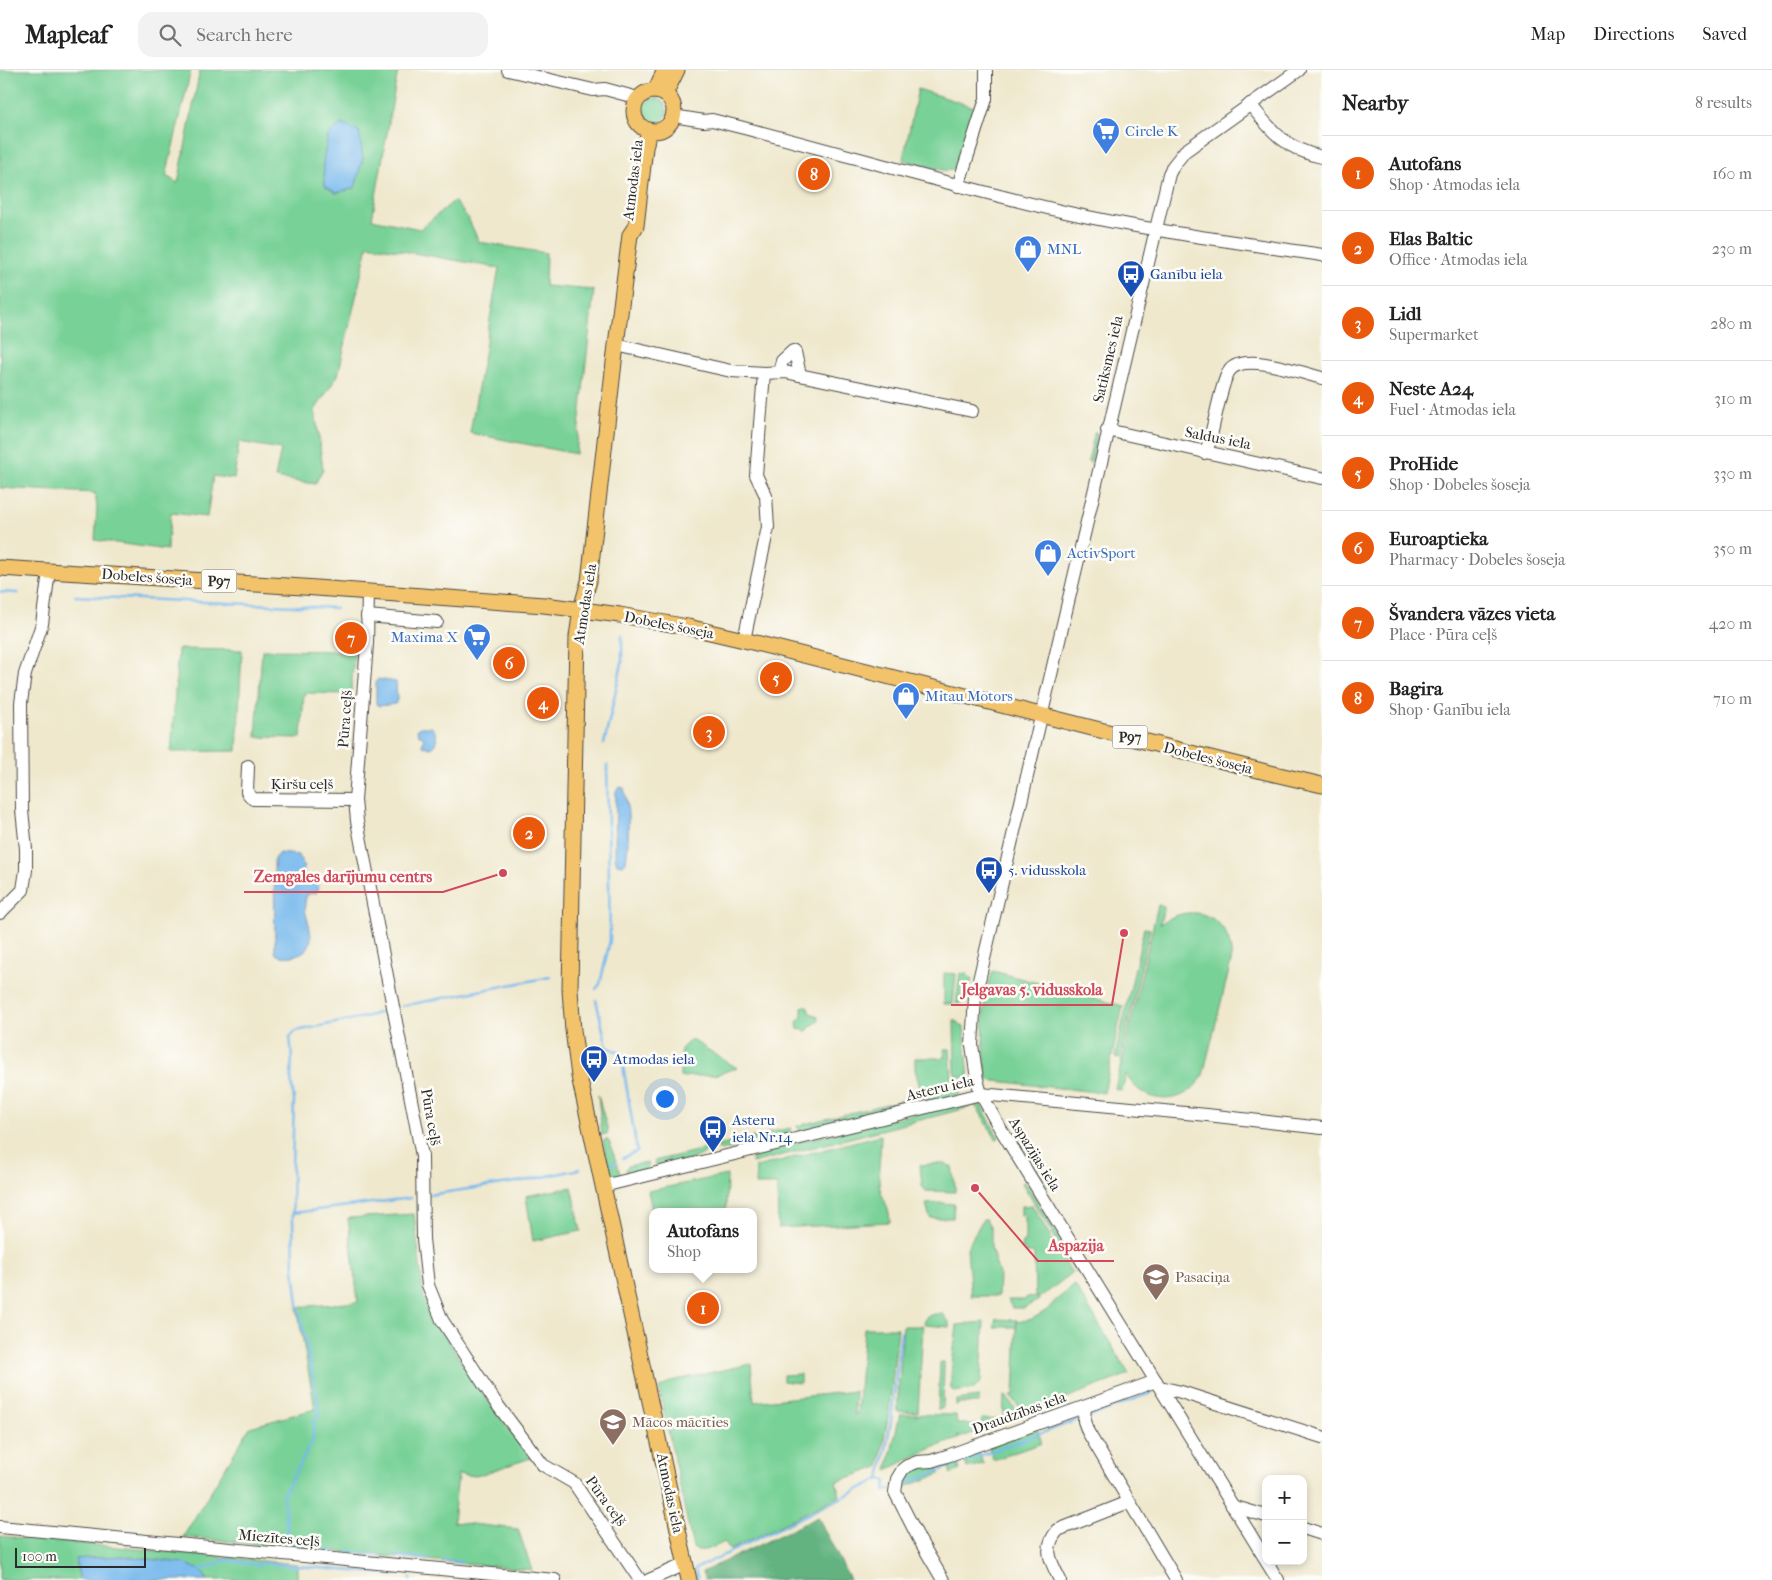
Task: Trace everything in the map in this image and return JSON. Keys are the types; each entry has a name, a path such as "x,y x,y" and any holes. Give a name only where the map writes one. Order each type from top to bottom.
{"main road":[{"path":"660,92 665,70"},
{"path":"660,92 677,70"},
{"path":"646,92 660,92 671,100 674,112 667,126 661,129 645,128 634,116 636,102 646,92"},
{"name":"Atmodas iela","path":"645,128 635,147 626,226 630,235 589,581 581,609 577,637 570,990 579,1076 689,1580"},
{"name":"Dobeles šoseja","path":"0,568 368,591 581,609 688,627 744,640 1279,776 1322,785"}],"street":[{"path":"508,70 593,90 605,89 636,102"},
{"path":"958,186 986,99 986,70"},
{"name":"Satiksmes iela","path":"1041,715 1169,174 1184,151 1299,70"},
{"path":"1250,104 1277,136 1307,154 1322,157"},
{"path":"674,112 704,121 712,120 958,186 1067,212 1155,230 1322,255"},
{"path":"616,345 730,371 779,372 800,375 972,411"},
{"path":"779,372 782,361 793,351 797,357 800,375"},
{"path":"1204,453 1209,444 1225,380 1230,370 1240,363 1253,362 1322,378"},
{"path":"744,640 768,527 766,496 756,475 764,373"},
{"name":"Saldus iela","path":"1107,430 1322,478"},
{"path":"0,913 23,890 26,856 22,810 21,703 26,674 42,624 49,571"},
{"name":"Pūra ceļš","path":"368,591 367,644 355,800 357,821 422,1156 423,1239 428,1285 442,1320 496,1403 543,1465 574,1483 640,1580"},
{"path":"367,616 437,622"},
{"name":"Aspazijas iela","path":"1041,715 975,997 972,1045 981,1094 1262,1555"},
{"name":"Ķiršu ceļš","path":"248,766 247,792 252,799 355,800"},
{"name":"Asteru iela","path":"603,1186 981,1094 1207,1115 1322,1128"},
{"path":"1158,1384 1322,1436"},
{"name":"Draudzības iela","path":"943,1580 895,1492 897,1479 903,1469 907,1466 937,1459 1085,1407 1158,1384"},
{"path":"1085,1407 1084,1420 1088,1432 1176,1580"},
{"path":"1060,1580 1049,1555 1050,1540 1053,1535 1058,1530 1129,1502"},
{"path":"1232,1506 1262,1515"},
{"name":"Miezītes ceļš","path":"0,1527 405,1571 554,1580"},
{"path":"1307,1529 1322,1534"},
{"path":"649,1580 686,1564"},
{"name":"Aspazijas iela","path":"1269,1565 1278,1580"}],"green space":[{"path":"0,70 191,70 166,176 178,183 200,70 398,70 372,219 420,229 454,201 468,218 479,242 546,253 545,286 594,290 576,454 470,433 499,268 368,245 338,375 315,410 323,469 315,484 275,478 281,449 239,442 234,479 213,476 207,517 171,513 167,550 95,540 97,507 95,493 0,488"},
{"path":"918,89 974,107 957,167 947,171 903,160"},
{"path":"654,98 663,102 667,111 663,120 654,124 645,120 641,111 645,102"},
{"path":"1095,431 1098,435 1091,463 1088,461"},
{"path":"178,649 242,650 237,751 171,752"},
{"path":"262,650 354,651 351,694 304,693 301,738 256,737"},
{"path":"1158,905 1164,906 1160,924 1186,913 1199,913 1210,917 1219,924 1226,934 1230,947 1231,962 1203,1075 1195,1086 1186,1093 1175,1098 1164,1099 1142,1092 1133,1085 1126,1074 1122,1091 1115,1089"},
{"path":"1144,928 1150,929 1120,1058 1115,1057"},
{"path":"993,971 1123,1006 1104,1093 987,1080 983,1025 986,998"},
{"path":"944,973 956,974 953,1004 944,1004"},
{"path":"960,973 967,974 972,979 966,998 964,1001 956,1004"},
{"path":"807,1006 810,1013 818,1016 819,1021 807,1031 798,1029 797,1022 802,1016 802,1007"},
{"path":"954,1020 964,1027 969,1078 956,1075"},
{"path":"691,1039 737,1068 715,1075 680,1077 681,1049"},
{"path":"945,1049 950,1049 952,1081 948,1085 921,1092 915,1069 915,1058 944,1058"},
{"path":"954,1088 958,1089 960,1094 930,1102 922,1096"},
{"path":"598,1095 608,1131 607,1134 602,1135"},
{"path":"916,1097 915,1104 806,1132 800,1131 797,1126"},
{"path":"969,1101 979,1101 999,1138 996,1139 978,1109"},
{"path":"964,1102 971,1107 752,1163 756,1152"},
{"path":"791,1128 788,1135 771,1140 765,1135 766,1133"},
{"path":"1014,1131 1048,1187 1045,1188 1011,1133"},
{"path":"881,1135 879,1182 890,1222 778,1228 777,1185 755,1185 756,1167"},
{"path":"758,1136 750,1146 719,1150 718,1146"},
{"path":"606,1139 609,1141 621,1176 612,1174 609,1169 603,1141"},
{"path":"705,1149 706,1153 685,1162 660,1167 656,1166 654,1161"},
{"path":"647,1162 648,1167 645,1171 627,1175 626,1169 628,1166"},
{"path":"944,1163 952,1167 955,1192 926,1191 922,1186 920,1165"},
{"path":"727,1175 726,1208 652,1208 648,1191"},
{"path":"1024,1182 1077,1266 1076,1272 1022,1183"},
{"path":"572,1187 581,1231 533,1241 526,1196"},
{"path":"926,1204 954,1204 953,1218 930,1218"},
{"path":"1032,1205 1072,1273 1042,1296 1035,1296 1034,1253 1026,1253 1025,1250 1021,1249 1022,1243 1025,1241 1025,1216 1021,1215 1021,1206"},
{"path":"414,1214 424,1298 468,1374 531,1458 476,1476 458,1474 453,1522 518,1529 532,1570 183,1537 250,1427 315,1409 297,1307 358,1302 348,1218"},
{"path":"983,1219 986,1219 991,1228 991,1248 999,1274 998,1296 971,1296 967,1248"},
{"path":"1075,1285 1129,1374 1024,1414 1010,1396 1014,1396 1017,1322 1032,1319 1047,1310"},
{"path":"1039,1297 1039,1300 1024,1308 1012,1308 1008,1300 1025,1300 1026,1298"},
{"path":"943,1314 949,1322 949,1327 925,1325 924,1321 927,1316"},
{"path":"996,1319 1017,1320 1016,1327 994,1327"},
{"path":"984,1322 981,1382 974,1389 954,1392 951,1389 951,1373 957,1325"},
{"path":"903,1326 923,1326 918,1412 897,1411"},
{"path":"864,1328 898,1328 889,1412 879,1467 836,1482 840,1496 730,1550 725,1542 705,1550 693,1548 659,1389 671,1381 751,1364 754,1402 855,1391 854,1414 857,1414"},
{"path":"940,1362 944,1362 943,1408 938,1410"},
{"path":"800,1374 800,1383 783,1381 783,1375"},
{"path":"1004,1396 1006,1396 1020,1416 1003,1422"},
{"path":"979,1397 979,1403 959,1403 956,1405 956,1400"},
{"path":"900,1414 956,1415 957,1424 981,1424 982,1419 1001,1420 1001,1423 959,1438 958,1435 958,1439 932,1448 887,1470"},
{"path":"1037,1429 1042,1443 993,1460 989,1447"},
{"path":"978,1450 983,1464 967,1468 963,1455"},
{"path":"956,1458 960,1470 951,1474 947,1461"},
{"path":"937,1463 940,1474 900,1489 903,1475 912,1469"},
{"path":"818,1517 850,1580 705,1580 702,1572"},
{"path":"0,1536 297,1564 297,1580 208,1580 200,1570 76,1559 80,1580 0,1580"}],"water":[{"path":"341,124 359,131 363,158 355,188 336,193 325,186 323,161 328,136"},
{"path":"378,679 396,682 397,700 395,704 379,706 376,704 376,681"},
{"path":"420,727 431,727 435,732 436,740 432,748 422,746 424,737 418,734 417,730"},
{"path":"619,787 624,788 628,815 627,853 626,862 623,865 617,864 615,857 616,791"},
{"path":"279,853 298,855 302,860 305,878 317,883 319,888 316,893 308,894 305,901 305,909 310,927 310,944 305,950 296,955 289,956 277,955 275,952 274,859"},
{"path":"122,1556 184,1563 200,1570 208,1580 80,1580 75,1559"}],"waterway":[{"path":"0,592 18,593"},
{"path":"75,596 336,608"},
{"path":"604,744 622,663 622,635"},
{"path":"596,989 600,984 610,940 607,765"},
{"path":"402,1006 550,977"},
{"path":"596,1000 607,1047 621,1053 637,1151 623,1158"},
{"path":"284,1549 289,1546 283,1495 313,1440 314,1420 319,1416 319,1407 298,1304 294,1269 292,1169 294,1100 291,1078 292,1056 290,1037 296,1031 385,1011"},
{"path":"606,1165 616,1163"},
{"path":"428,1195 529,1180 580,1169"},
{"path":"293,1213 411,1198"},
{"path":"698,1580 695,1569 880,1479 891,1421 901,1332"},
{"path":"1088,1417 1150,1393"},
{"path":"900,1485 1080,1419"},
{"path":"880,1479 886,1480 885,1491 890,1489"},
{"path":"303,1547 333,1550"},
{"path":"347,1551 380,1555"},
{"path":"395,1556 429,1559"},
{"path":"200,1570 227,1560 257,1565 264,1563 397,1575"},
{"path":"443,1560 461,1562"}],"place":[{"name":"Circle K","path":"1106,155"},
{"name":"Bagira","path":"814,174"},
{"name":"MNL","path":"1028,273"},
{"name":"Ganību iela","path":"1131,298"},
{"name":"ActivSport","path":"1048,577"},
{"name":"Švandera vāzes vieta","path":"351,638"},
{"name":"Maxima X","path":"477,661"},
{"name":"Euroaptieka","path":"509,663"},
{"name":"ProHide","path":"776,678"},
{"name":"Neste A24","path":"543,703"},
{"name":"Mitau Motors","path":"906,720"},
{"name":"Lidl","path":"709,732"},
{"name":"Elas Baltic","path":"529,833"},
{"name":"Zemgales darījumu centrs","path":"503,873"},
{"name":"5. vidusskola","path":"989,894"},
{"name":"Jelgavas 5. vidusskola","path":"1124,933"},
{"name":"Atmodas iela","path":"594,1083"},
{"name":"Asteru iela Nr.14","path":"713,1153"},
{"name":"Aspazija","path":"975,1188"},
{"name":"Pasaciņa","path":"1156,1301"},
{"name":"Autofans","path":"703,1308"},
{"name":"Mācos mācīties","path":"613,1446"}]}
